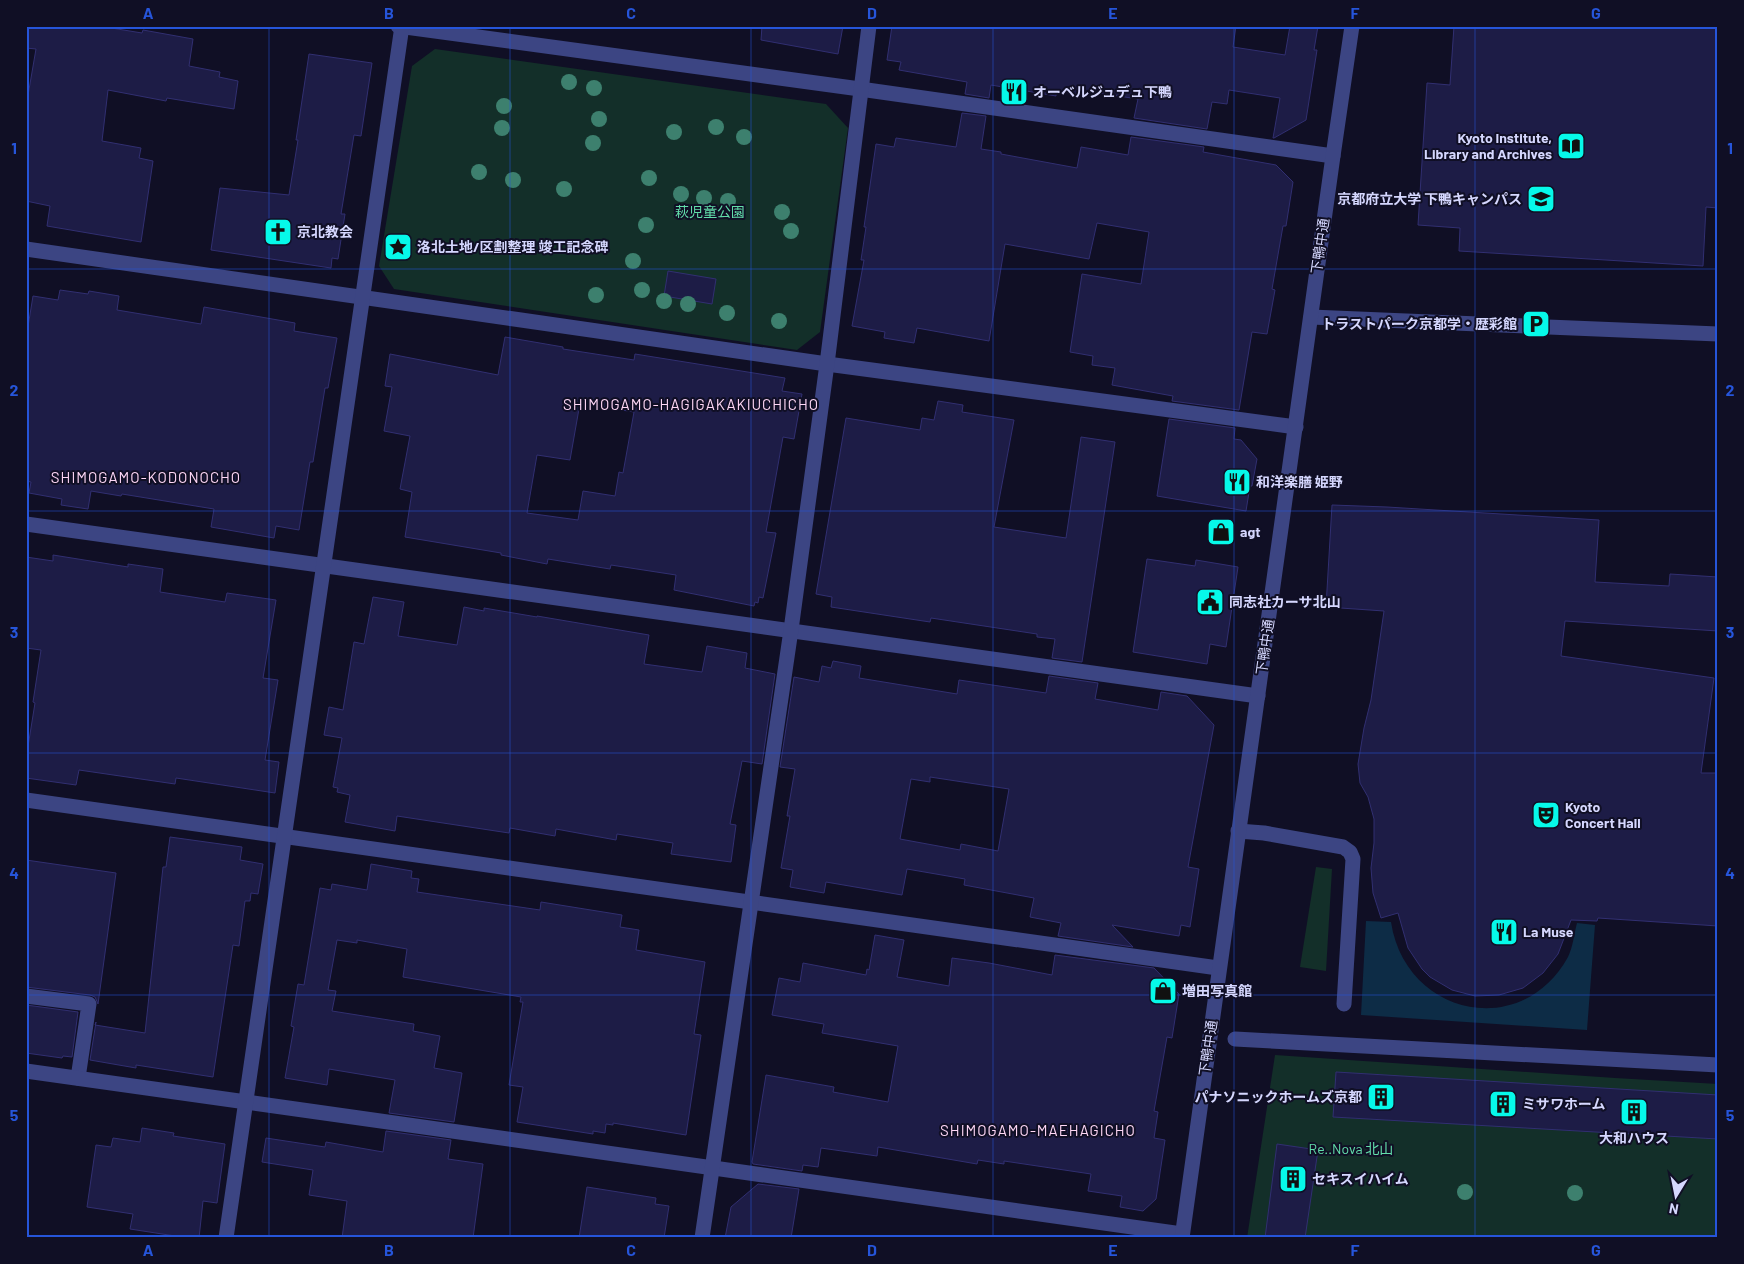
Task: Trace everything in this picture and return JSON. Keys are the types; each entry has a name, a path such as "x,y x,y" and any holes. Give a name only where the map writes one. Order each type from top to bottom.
{"street":[{"path":"226,1238 401,26 1332,156"},
{"path":"702,1238 791,630 827,364 869,26"},
{"name":"下鴨中通","path":"1182,1236 1218,968 1296,428 1332,156 1352,26"},
{"path":"26,249 827,364 1296,428"},
{"path":"1310,317 1718,334"},
{"path":"26,524 1258,696"},
{"path":"26,800 1218,968"},
{"path":"1238,831 1264,833 1344,847 1350,852 1353,859 1344,1004"},
{"path":"26,996 89,1004 78,1078"},
{"path":"1235,1039 1718,1065"},
{"path":"26,1071 1182,1236"}],"green space":[{"name":"萩児童公園","path":"435,49 826,104 848,128 820,332 797,350 394,289 379,266 412,66"},
{"path":"1316,867 1332,869 1326,971 1300,967"},
{"name":"Re..Nova 北山","path":"1275,1055 1718,1084 1718,1238 1247,1238"}],"water":[{"path":"1366,921 1391,922 1401,954 1418,979 1441,996 1467,1006 1495,1008 1522,1000 1547,984 1568,957 1577,923 1595,925 1587,1030 1361,1015"}],"building":[{"path":"26,26 99,26 142,33 143,30 193,39 189,66 220,72 219,77 238,81 234,109 167,98 166,101 108,90 102,141 141,148 139,158 153,161 141,242 47,226 50,206 26,201 26,107 36,49 26,48"},
{"path":"762,26 843,26 838,54 761,40"},
{"path":"892,26 1236,26 1233,47 1285,55 1290,26 1318,26 1314,50 1317,50 1306,120 1273,138 1280,98 1229,90 1227,104 1212,102 1207,129 1134,118 1138,99 1085,91 1084,95 1056,91 1056,96 991,85 989,98 965,94 967,82 899,70 901,62 887,60"},
{"name":"Kyoto Institute, Library and Archives","path":"1454,26 1718,26 1718,208 1706,207 1703,266 1459,251 1460,228 1418,225 1427,83 1450,85"},
{"path":"309,54 372,63 361,136 354,135 341,214 345,214 338,259 332,258 331,268 211,250 220,188 289,195"},
{"path":"962,113 986,116 981,149 1001,152 1001,154 1077,168 1081,147 1128,155 1131,137 1204,147 1203,152 1276,165 1293,182 1286,226 1283,226 1272,289 1275,290 1267,334 1252,332 1239,410 1172,401 1173,396 1112,385 1115,368 1092,365 1093,356 1070,352 1082,274 1141,284 1149,232 1097,223 1089,259 1005,244 989,341 917,328 914,343 884,338 885,332 852,326 864,260 861,260 866,227 864,227 876,144 894,147 896,138 956,147"},
{"path":"668,271 716,279 712,304 664,296"},
{"path":"60,290 88,294 89,291 119,296 117,310 201,324 204,307 295,323 294,331 337,338 328,388 325,388 313,462 310,462 299,530 276,526 274,538 211,527 214,509 122,494 121,496 91,491 88,509 61,505 62,499 29,493 31,482 26,481 26,339 33,296 58,300"},
{"path":"505,337 563,347 563,349 634,360 635,354 785,378 782,391 802,394 794,439 783,437 766,532 776,533 763,598 759,597 758,603 755,602 754,606 674,590 676,575 611,565 610,569 548,559 547,564 501,555 501,553 405,537 412,492 400,489 410,436 384,431 392,387 385,386 390,354 498,375","holes":["580,403 634,412 623,473 619,472 615,496 583,491 578,520 527,513 537,455 570,460"]},
{"path":"938,401 963,405 962,412 1014,420 994,527 1066,538 1081,437 1115,442 1082,662 1052,658 1055,639 1037,637 1037,634 931,618 930,622 831,607 832,597 816,594 846,418 920,430 922,418 934,420"},
{"path":"1169,419 1235,428 1234,439 1241,440 1257,459 1246,511 1157,496"},
{"name":"Kyoto Concert Hall","path":"1332,505 1599,520 1595,582 1669,586 1670,574 1718,577 1718,631 1565,621 1561,656 1714,678 1701,773 1718,773 1718,926 1598,918 1597,921 1571,920 1558,954 1543,973 1523,988 1499,995 1475,996 1452,990 1430,977 1422,969 1408,948 1398,913 1381,918 1373,893 1371,868 1374,819 1368,797 1360,783 1358,764 1371,700 1384,611 1326,607"},
{"path":"53,555 128,567 128,564 163,569 160,592 225,602 227,593 276,600 263,678 278,680 265,760 279,762 275,793 176,778 175,784 79,770 76,785 26,778 26,759 41,650 26,648 26,557 53,561"},
{"path":"1147,559 1195,566 1196,560 1238,567 1226,647 1210,644 1207,664 1133,652"},
{"path":"373,597 404,602 398,636 457,645 464,607 484,611 484,608 537,616 649,635 644,664 702,672 707,646 747,653 745,668 775,674 762,764 742,761 730,824 736,825 731,862 671,854 673,843 617,834 616,840 556,829 555,836 510,828 509,833 397,816 395,831 345,822 350,795 337,792 338,788 333,787 342,738 324,735 329,707 343,710 354,642 364,644"},
{"path":"833,661 861,666 859,678 957,694 959,680 1046,693 1049,676 1098,683 1095,699 1158,710 1161,692 1187,696 1214,725 1188,867 1199,869 1190,927 1181,925 1179,936 1112,925 1133,947 1058,936 1061,923 1030,917 1034,898 964,885 965,879 907,869 902,895 826,882 824,893 790,887 793,870 781,868 790,816 787,816 795,769 780,767 794,677 819,682 822,666 831,668","holes":["930,777 1009,789 998,851 961,844 960,850 900,839 911,779 930,782"]},
{"path":"170,837 242,847 240,860 263,864 258,894 251,893 250,901 245,901 239,946 233,945 213,1077 136,1065 136,1068 90,1060 96,1025 145,1033 163,867 166,867"},
{"path":"26,860 116,873 98,1004 95,997 90,995 26,987"},
{"path":"371,864 412,871 411,878 419,879 417,892 540,910 541,902 622,915 620,927 639,930 636,950 705,962 694,1034 701,1035 686,1135 613,1123 613,1125 606,1124 605,1133 593,1131 593,1134 517,1122 523,1087 509,1085 523,1002 520,1002 521,997 403,977 407,949 357,940 357,943 337,940 328,990 336,991 332,1011 414,1024 413,1031 440,1036 434,1068 462,1073 454,1122 389,1113 395,1080 329,1069 327,1085 285,1078 294,1027 291,1026 298,984 304,985 320,888 331,890 332,884 367,890"},
{"path":"875,935 904,940 897,977 949,986 952,958 1052,975 1055,955 1154,968 1179,994 1172,1038 1167,1037 1154,1111 1158,1112 1154,1138 1165,1140 1156,1199 1143,1211 1120,1207 1122,1196 1088,1191 1091,1174 1004,1161 1004,1164 978,1160 977,1164 878,1147 877,1156 821,1148 818,1167 803,1165 802,1171 753,1164 766,1075 834,1087 833,1092 888,1102 898,1046 822,1033 824,1024 772,1015 779,978 800,982 803,963 866,975 867,969 869,970"},
{"path":"26,1005 78,1012 72,1057 63,1056 62,1058 26,1053"},
{"path":"1336,1072 1718,1095 1718,1139 1333,1117"},
{"path":"142,1128 174,1133 173,1136 225,1144 217,1203 203,1201 199,1238 130,1229 133,1214 87,1207 96,1145 111,1147 113,1138 140,1142"},
{"path":"386,1131 451,1140 448,1159 483,1164 473,1238 342,1238 347,1201 309,1195 313,1170 262,1162 266,1138 325,1147 326,1142 383,1152"},
{"name":"セキスイハイム","path":"1277,1144 1318,1150 1305,1238 1265,1238"},
{"path":"758,1184 799,1189 791,1238 725,1238 731,1207"},
{"path":"587,1187 656,1198 655,1204 669,1206 664,1238 579,1238"}],"place":[{"name":"オーベルジュデュ下鴨","path":"1014,92"},
{"name":"Kyoto Institute, Library and Archives","path":"1571,146"},
{"name":"京都府立大学 下鴨キャンパス","path":"1541,199"},
{"name":"京北教会","path":"278,232"},
{"name":"洛北土地/区劃整理 竣工記念碑","path":"398,247"},
{"name":"トラストパーク京都学・歴彩館","path":"1536,324"},
{"name":"和洋楽膳 姫野","path":"1237,482"},
{"name":"agt","path":"1221,532"},
{"name":"同志社カーサ北山","path":"1210,602"},
{"name":"Kyoto Concert Hall","path":"1546,815"},
{"name":"La Muse","path":"1504,932"},
{"name":"増田写真館","path":"1163,991"},
{"name":"パナソニックホームズ京都","path":"1381,1097"},
{"name":"ミサワホーム","path":"1503,1104"},
{"name":"大和ハウス","path":"1634,1112"},
{"name":"セキスイハイム","path":"1293,1179"}],"district":[{"name":"SHIMOGAMO-HAGIGAKAKIUCHICHO","path":"691,405"},
{"name":"SHIMOGAMO-KODONOCHO","path":"146,478"},
{"name":"SHIMOGAMO-MAEHAGICHO","path":"1038,1131"}]}
